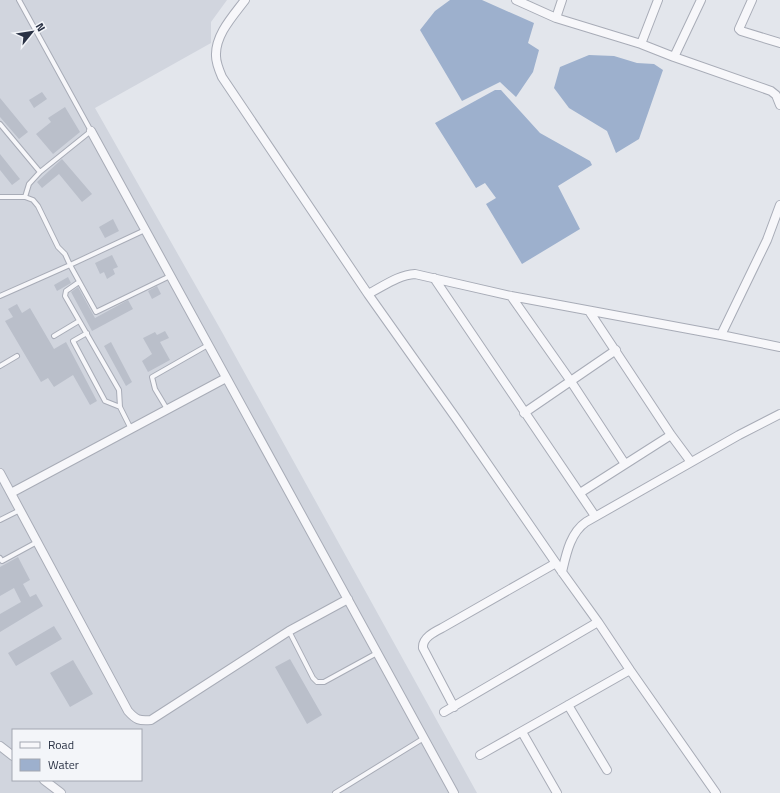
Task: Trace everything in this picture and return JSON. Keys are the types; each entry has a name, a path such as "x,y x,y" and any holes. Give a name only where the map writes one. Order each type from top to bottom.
{"street":[{"path":"245,0 222,32 218,44 216,55 222,77 368,294 458,420 716,793"},
{"path":"516,0 556,18 641,44 674,58 771,92 776,95 780,101 780,105"},
{"path":"556,18 562,0"},
{"path":"641,44 658,0"},
{"path":"674,58 701,0"},
{"path":"752,0 739,29 780,44"},
{"path":"91,131 454,793"},
{"path":"721,335 767,240 780,205"},
{"path":"368,294 399,277 415,274 511,296 780,347"},
{"path":"434,278 524,413 580,493 594,516"},
{"path":"511,296 570,380 625,464"},
{"path":"589,311 671,435 692,462"},
{"path":"524,413 570,380 616,350"},
{"path":"11,493 226,378"},
{"path":"562,572 571,543 576,533 582,525 594,516 780,414"},
{"path":"580,493 671,435"},
{"path":"0,473 128,711 135,719 144,721 152,720 289,631 348,599"},
{"path":"454,707 422,644 425,640 442,628 556,563"},
{"path":"444,712 598,622"},
{"path":"480,755 630,670"},
{"path":"568,705 606,770"},
{"path":"522,732 557,793"},
{"path":"0,746 12,755"},
{"path":"45,781 61,793"}],"lane":[{"path":"19,0 91,131 40,172 29,184 25,197"},
{"path":"0,124 40,172"},
{"path":"0,198 25,197 33,200 38,206 58,247 64,254 96,312 170,275"},
{"path":"0,296 145,230"},
{"path":"79,282 66,291 65,296 119,390 120,407 131,429"},
{"path":"54,336 80,321"},
{"path":"86,333 73,341 105,400 120,407"},
{"path":"167,409 155,389 152,377 208,345"},
{"path":"0,366 17,356"},
{"path":"0,520 20,509"},
{"path":"0,558 2,561 38,542"},
{"path":"289,631 313,678 317,682 324,682 378,653"},
{"path":"335,793 424,738"}],"shaded area":[{"path":"0,0 227,0 211,22 211,43 95,108 222,332 477,793 0,793"}],"water":[{"path":"450,0 482,0 534,23 528,43 539,50 533,72 516,97 500,82 462,101 420,30 435,11"},
{"path":"589,55 614,56 637,63 654,64 663,70 639,139 616,153 607,131 569,108 554,88 560,67"},
{"path":"495,90 501,90 540,133 590,161 592,165 558,186 580,229 522,264 486,204 496,198 485,183 476,188 435,123"}],"building":[{"path":"42,92 47,99 34,108 29,100"},
{"path":"0,98 28,132 19,139 0,117"},
{"path":"65,107 80,132 53,154 36,134 51,122 48,118"},
{"path":"0,154 20,179 12,185 0,170"},
{"path":"62,159 92,194 82,202 59,174 42,188 37,182"},
{"path":"113,219 119,231 105,238 99,227"},
{"path":"112,255 118,267 113,269 115,274 107,279 104,272 100,274 95,263"},
{"path":"68,277 71,283 57,291 54,285"},
{"path":"157,286 161,294 152,299 148,291"},
{"path":"78,287 95,318 128,300 133,309 92,331 71,292"},
{"path":"17,304 22,313 30,308 54,349 66,342 97,401 90,405 73,375 54,387 48,378 41,382 5,321 13,317 8,309"},
{"path":"165,331 169,338 160,342 170,360 148,372 142,361 152,354 143,338 155,332 157,335"},
{"path":"111,342 132,382 126,386 104,346"},
{"path":"18,557 30,580 23,584 30,597 36,594 43,606 0,632 0,614 21,602 14,588 0,596 0,567"},
{"path":"54,626 62,639 16,666 8,653"},
{"path":"290,659 322,715 307,724 275,667"},
{"path":"73,660 93,694 70,707 50,673"}]}
